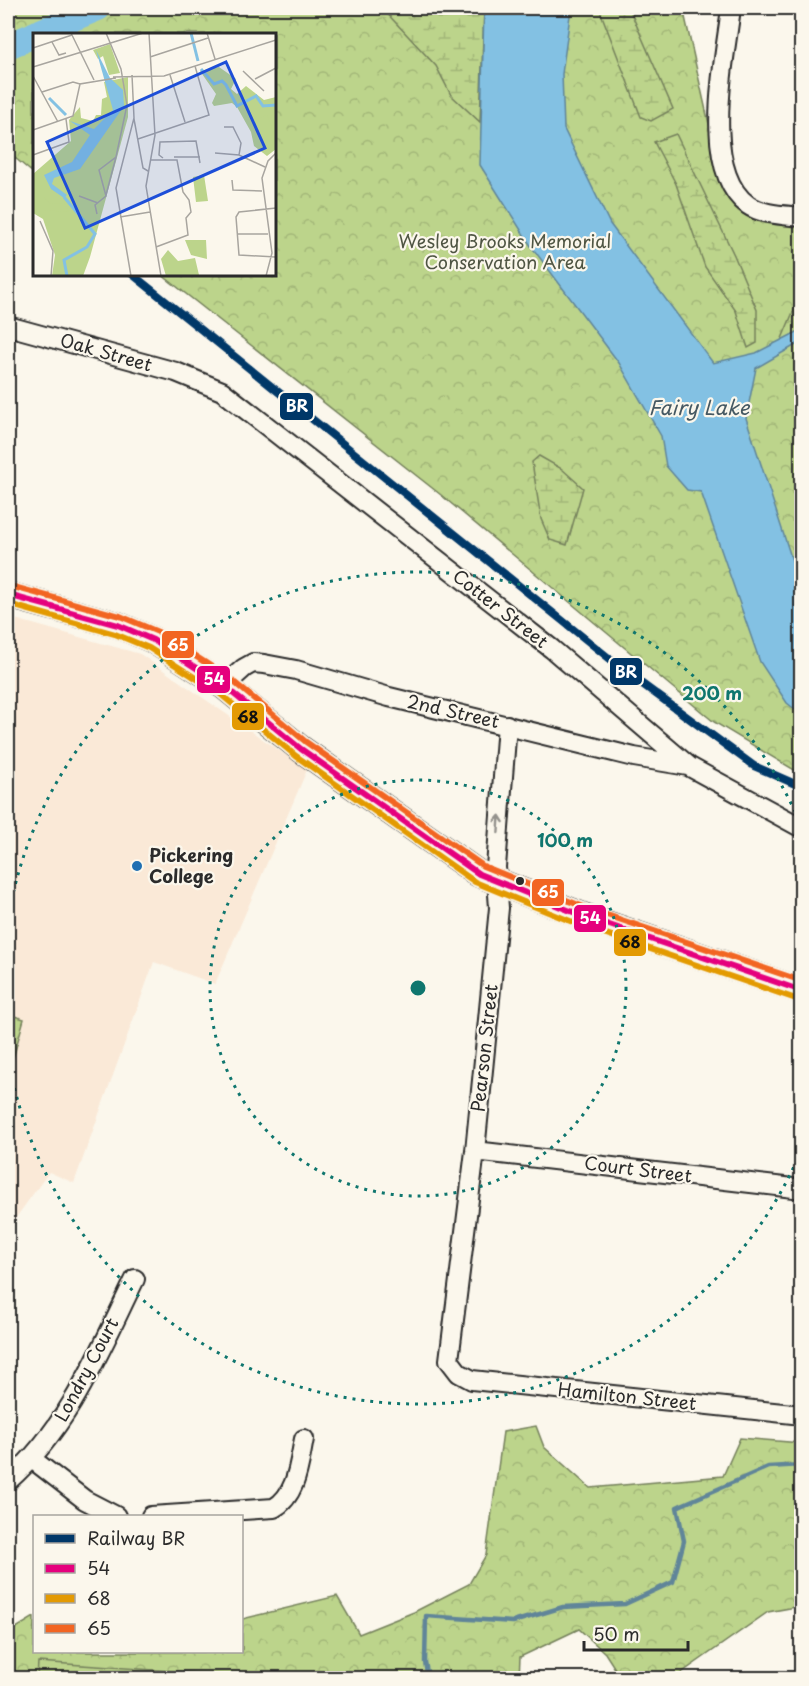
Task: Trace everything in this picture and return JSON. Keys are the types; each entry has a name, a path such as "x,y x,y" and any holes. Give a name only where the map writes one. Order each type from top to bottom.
{"main road":[{"path":"8,595 118,625 153,640 224,686 302,749 376,804 479,874 583,916 801,991"}],"street":[{"path":"731,8 720,108 724,171 733,192 750,206 768,212 801,217"},
{"name":"Oak Street","path":"8,326 164,369 203,383"},
{"name":"Cotter Street","path":"203,383 222,391 552,649 690,767 801,828"},
{"name":"2nd Street","path":"224,686 253,663 264,664 296,670 389,697 634,757 690,767"},
{"name":"Pearson Street","path":"456,1369 449,1360 450,1342 475,1151 499,908 499,882 496,867 507,725"},
{"name":"Court Street","path":"475,1151 801,1189"},
{"name":"Londry Court","path":"8,1481 32,1459 68,1412 135,1279"},
{"name":"Hamilton Street","path":"456,1369 472,1380 801,1415"},
{"path":"166,1515 274,1508 283,1503 293,1487 304,1439"},
{"path":"32,1459 85,1500 114,1515"}],"shaded area":[{"name":"Pickering College","path":"8,617 140,654 307,770 215,984 154,962 74,1183 49,1172 15,1219 8,1217"}],"green space":[{"name":"Wesley Brooks Memorial Conservation Area","path":"8,8 683,8 717,160 743,212 762,221 801,227 801,774 714,722 441,495 163,276 276,276 276,33 33,33 33,173 8,152"},
{"path":"382,8 484,8 480,122 451,95 436,66"},
{"path":"599,8 629,8 673,109 651,121 641,117"},
{"path":"676,134 734,255 757,310 757,343 748,348 736,311 705,267 676,184 654,142"},
{"path":"801,301 801,330 781,341 796,305"},
{"path":"539,456 562,469 583,488 567,545 550,540 541,519 532,462"},
{"path":"8,1014 24,1019 8,1076"},
{"path":"536,1426 544,1447 590,1488 723,1476 740,1438 801,1443 801,1500 795,1607 768,1612 674,1678 621,1678 605,1653 579,1629 520,1657 519,1678 8,1678 8,1633 33,1618 33,1653 243,1653 243,1619 337,1596 359,1634 414,1612 469,1584 486,1555 503,1432"},
{"path":"38,1662 255,1677 255,1678 37,1678"}],"water":[{"name":"Fairy Lake","path":"484,8 571,8 562,74 564,129 610,224 713,363 756,353 801,330 801,342 756,368 746,418 801,588 801,714 787,703 760,662 701,492 687,490 666,466 661,436 619,363 531,246 480,165"}],"waterway":[{"path":"37,33 98,8"},
{"path":"8,46 33,35"},
{"path":"428,1678 425,1662 426,1616 513,1622 563,1607 625,1604 673,1582 684,1541 677,1507 768,1467 802,1465"}],"rail line":[{"name":"BR","path":"134,276 630,675 754,766 802,787"}],"transit line":[{"name":"65","path":"10,586 120,616 158,632 229,678 306,742 483,866 586,908 802,981"},
{"name":"54","path":"8,595 118,625 153,640 224,686 301,749 479,874 583,916 802,991"},
{"name":"68","path":"8,604 115,634 149,648 219,693 296,756 475,882 580,925 799,1000"}],"place":[{"name":"Pickering College","path":"137,866"}]}
